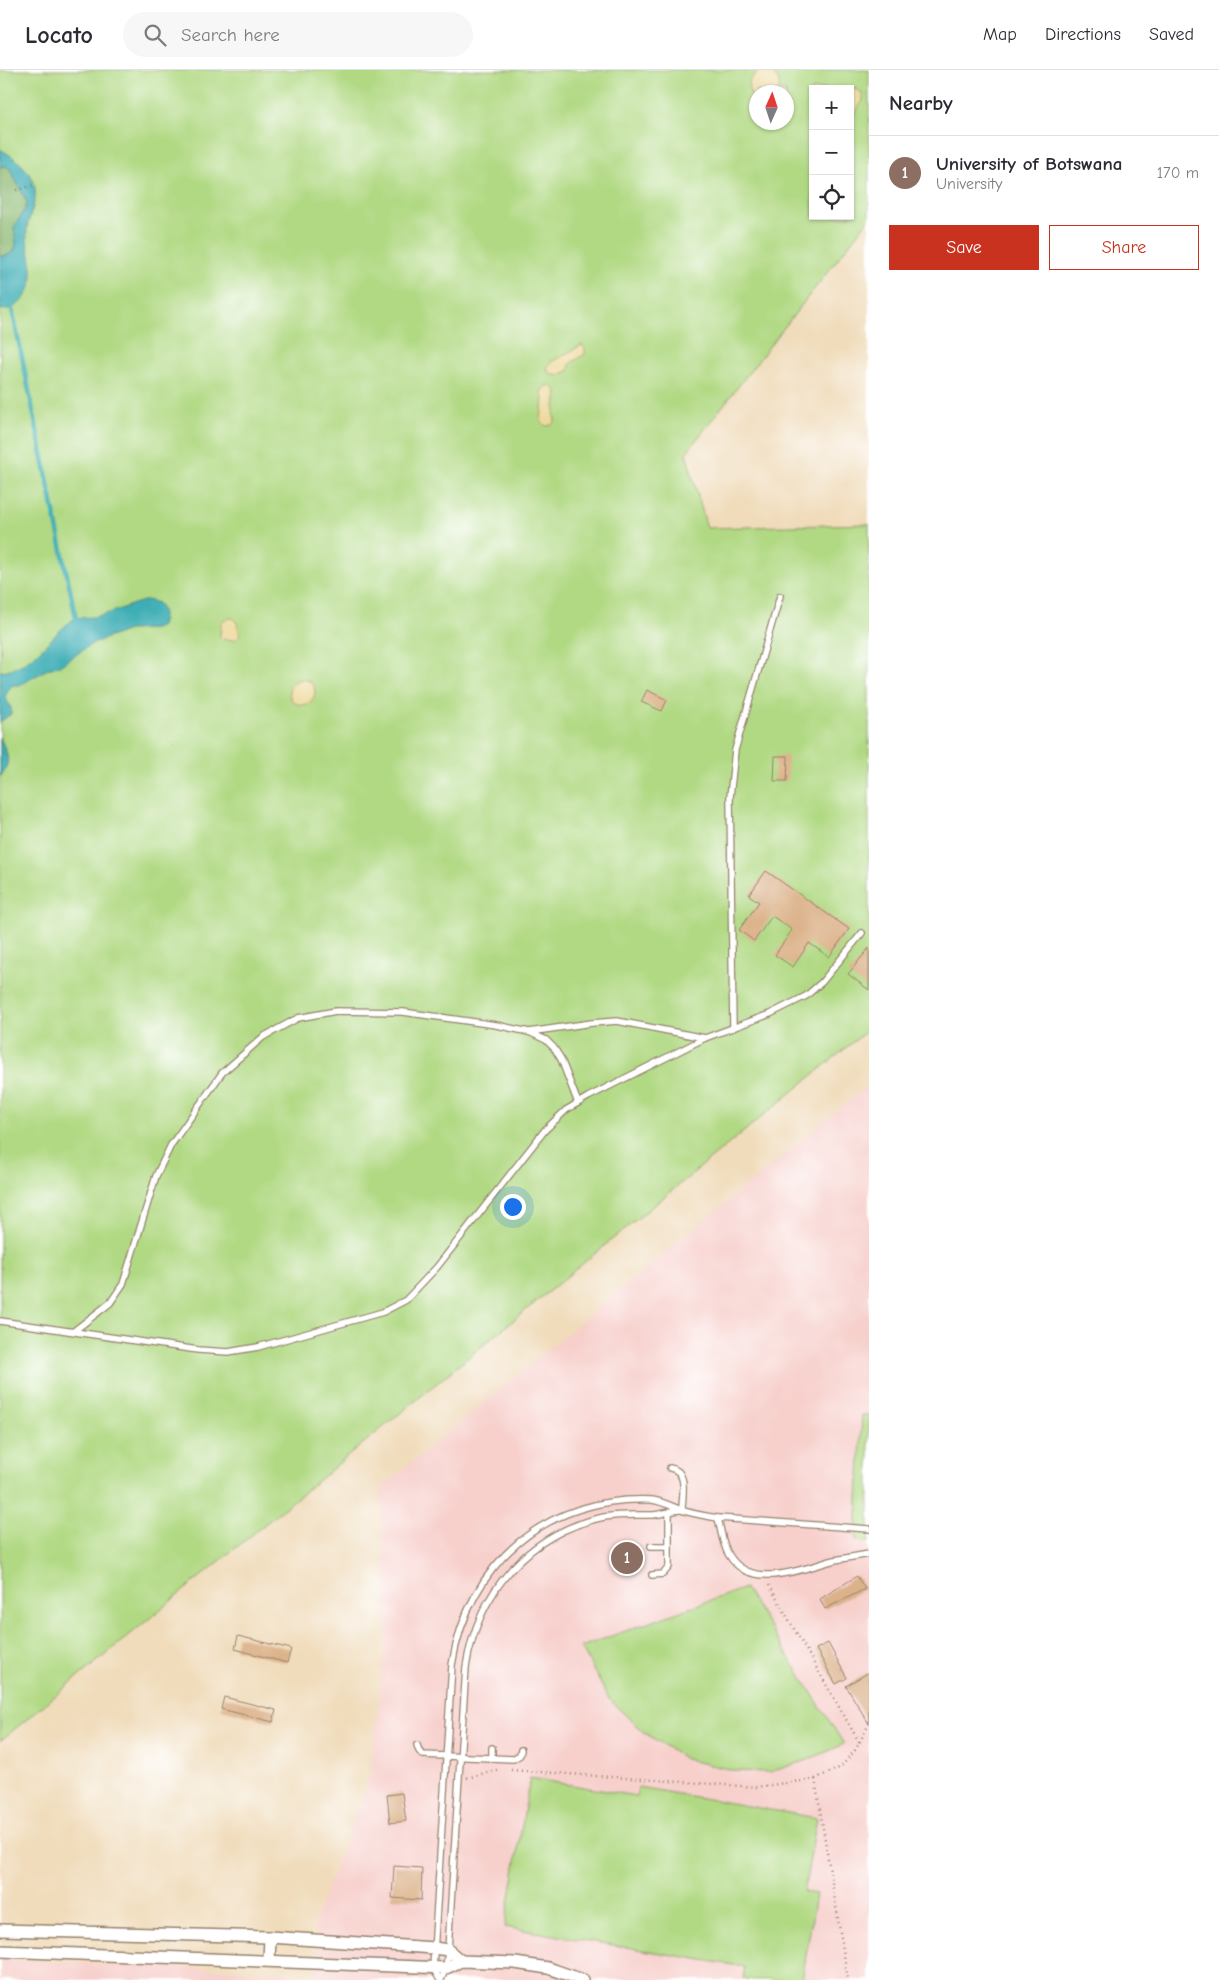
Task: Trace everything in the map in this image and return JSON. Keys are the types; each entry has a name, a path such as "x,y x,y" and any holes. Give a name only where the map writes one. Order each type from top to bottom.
{"street":[{"path":"461,1961 448,1950 434,1948 270,1937 2,1930 2,1951 433,1968 446,1968 461,1961 534,1965 583,1980"},
{"path":"269,1961 270,1937"}],"lane":[{"path":"733,1028 731,788 735,750 780,596"},
{"path":"0,1321 198,1350 228,1352 258,1347 383,1312 406,1300 437,1267 545,1130 566,1110 705,1038 770,1014 806,996 822,982 862,933"},
{"path":"74,1331 110,1303 122,1284 156,1176 171,1145 222,1073 263,1037 298,1018 336,1010 403,1012 496,1025 529,1032 546,1040 554,1048 561,1059 578,1103"},
{"path":"529,1032 592,1022 617,1022 705,1038"},
{"path":"670,1468 678,1470 683,1477 682,1510"},
{"path":"440,1980 433,1968 452,1665 462,1622 482,1583 509,1550 540,1527 573,1511 602,1503 655,1501 682,1510 718,1518 869,1529"},
{"path":"440,1980 446,1968 448,1950 466,1667 475,1627 493,1591 519,1560 547,1539 578,1524 605,1517 654,1515 682,1510"},
{"path":"652,1575 660,1575 668,1569 669,1512"},
{"path":"718,1518 725,1548 729,1556 744,1569 764,1575 787,1574 836,1560 869,1554"},
{"path":"651,1546 669,1546"},
{"path":"417,1745 423,1755 513,1759 520,1755 521,1750"},
{"path":"492,1748 492,1758"}],"path":[{"path":"17,190 34,185"},
{"path":"764,1575 859,1742"},
{"path":"510,1770 756,1787 815,1779 841,1767 852,1756 869,1724"},
{"path":"459,1780 500,1769"},
{"path":"815,1779 848,1980"}],"shaded area":[{"path":"869,1084 869,1980 314,1980 316,1964 314,1922 370,1777 387,1629 381,1488"},
{"path":"0,1959 283,1972 313,1980 0,1980"}],"green space":[{"path":"0,70 869,70 869,219 686,453 707,528 869,524 869,1029 0,1741"},
{"path":"6,166 10,169 27,202 14,228 16,243 14,251 0,256 0,167"},
{"path":"862,1415 869,1415 869,1542 856,1541"},
{"path":"745,1588 844,1744 808,1760 770,1772 736,1771 685,1759 642,1731 609,1699 581,1647"},
{"path":"530,1778 636,1796 638,1787 817,1818 804,1892 816,1894 802,1980 753,1980 743,1978 745,1967 505,1927"}],"sand":[{"path":"761,71 770,72 776,77 779,85 749,85 750,80"},
{"path":"854,89 862,93 863,100 854,114"},
{"path":"582,345 585,348 585,354 571,363 568,371 557,376 549,373 547,367 551,362"},
{"path":"551,385 557,392 555,421 552,425 546,426 541,421 543,398 541,392 545,387"},
{"path":"233,618 237,623 240,635 235,640 222,639 220,637 221,623 225,619"},
{"path":"302,679 311,683 315,692 311,701 302,705 293,701 289,692 293,683"}],"water":[{"path":"0,149 16,159 29,173 34,184 35,195 27,234 32,266 30,286 20,303 14,307 0,310 0,256 11,254 14,251 16,243 14,228 27,202 10,169 6,166 0,167"},
{"path":"148,600 158,603 162,611 161,626 155,629 129,630 93,643 61,665 48,669 20,685 13,685 5,697 11,708 11,714 0,722 0,671 11,669 31,658 74,619 100,616"},
{"path":"0,737 7,753 8,761 0,777"}],"building":[{"path":"647,690 667,700 662,711 641,702"},
{"path":"775,756 788,756 787,781 774,781"},
{"path":"766,871 849,929 829,957 809,943 793,967 775,955 792,930 772,916 754,941 739,930 759,902 749,895"},
{"path":"869,948 869,990 848,974"},
{"path":"857,1576 865,1589 825,1609 820,1599"},
{"path":"238,1636 291,1649 287,1663 235,1649"},
{"path":"828,1643 847,1678 836,1684 816,1649"},
{"path":"869,1672 869,1724 846,1686"},
{"path":"224,1697 276,1710 273,1722 221,1709"},
{"path":"402,1793 406,1821 390,1823 387,1795"},
{"path":"394,1866 422,1868 421,1900 392,1898"}],"waterway":[{"path":"12,309 76,618"}],"place":[{"name":"University of Botswana","path":"627,1558"}]}
